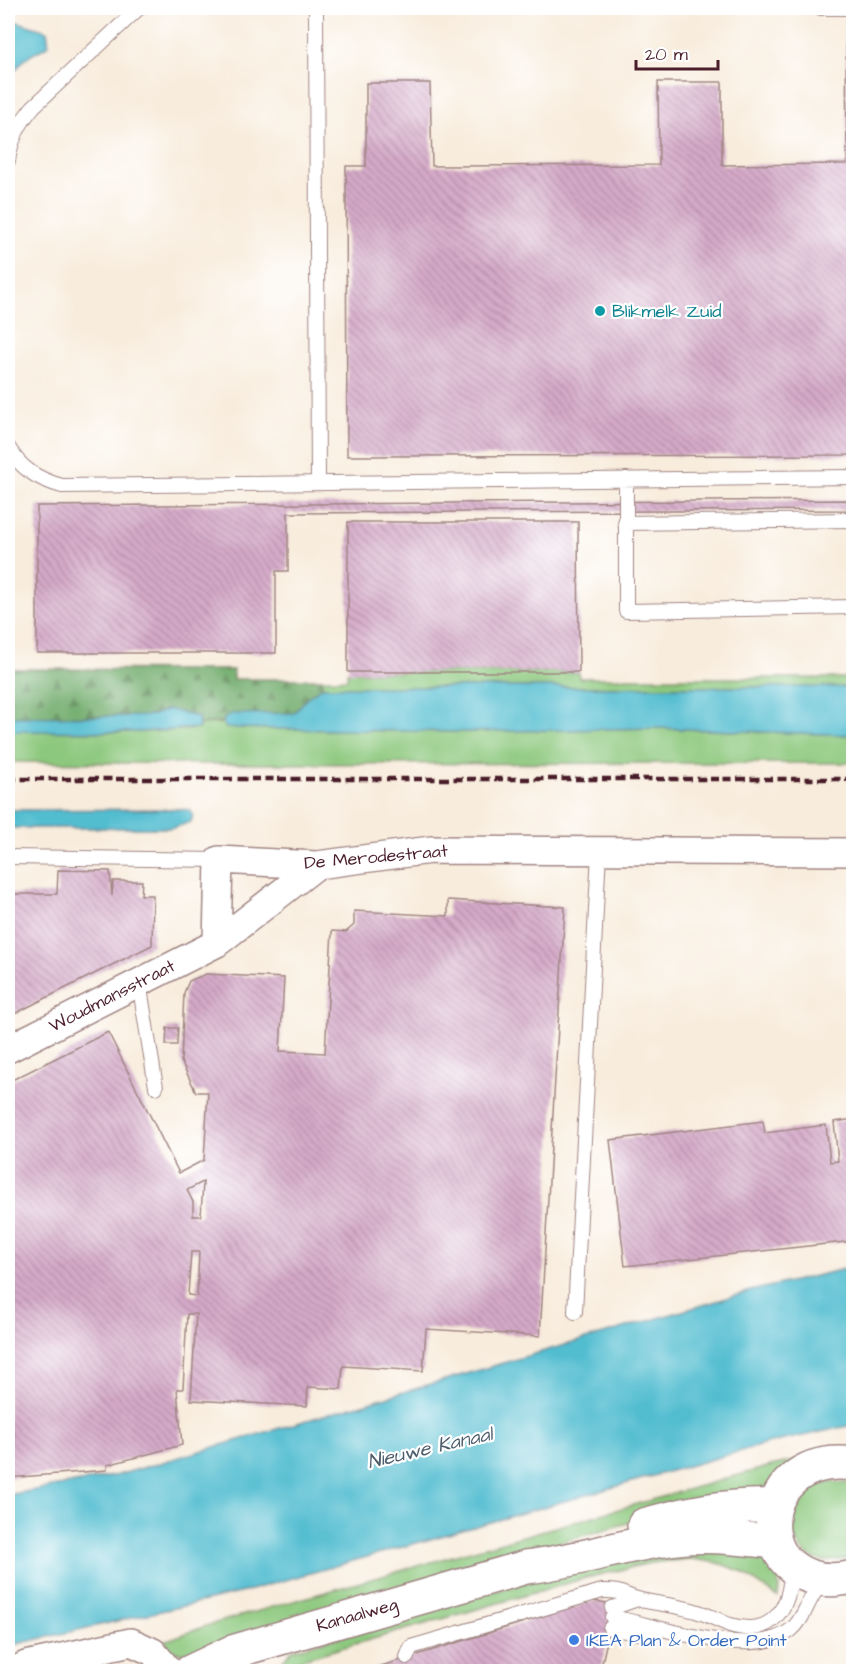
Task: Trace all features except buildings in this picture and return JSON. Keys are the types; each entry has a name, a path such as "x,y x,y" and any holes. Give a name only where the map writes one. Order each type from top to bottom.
{"main road":[{"path":"783,1554 771,1524 774,1506 787,1483 809,1469 841,1463 854,1464"},
{"name":"Kanaalweg","path":"190,1671 239,1662 526,1567 563,1548 679,1516 745,1504 774,1506"},
{"name":"Kanaalweg","path":"526,1567 567,1563 638,1544 680,1537 783,1554 813,1579 840,1579"}],"street":[{"name":"De Merodestraat","path":"219,860 317,865 431,850 854,852"},
{"path":"217,943 219,860"},
{"name":"Woudmansstraat","path":"8,1049 217,943 317,865"},
{"path":"12,1671 26,1665 131,1642 153,1652 170,1671"}],"lane":[{"path":"8,161 10,144 20,124 33,107 139,8"},
{"path":"316,8 318,483"},
{"path":"821,8 854,8"},
{"path":"8,447 27,471 44,481 62,486 854,477"},
{"path":"626,479 626,611 854,607"},
{"path":"625,523 854,520"},
{"path":"575,1312 599,852"},
{"name":"De Merodestraat","path":"8,856 219,860"},
{"path":"139,982 156,1088"},
{"path":"407,1657 411,1647 602,1591 620,1590 638,1599 692,1610 731,1625 746,1628 763,1627 775,1620 789,1594 783,1554"},
{"path":"638,1599 611,1618 638,1622 662,1631 702,1638 761,1641 791,1630 800,1619 818,1586 840,1579"}],"green space":[{"path":"8,669 233,670 233,679 322,679 322,687 308,697 294,713 211,723 199,724 197,717 168,709 154,715 141,716 8,717"},
{"path":"347,672 579,672 579,678 853,678 854,687 322,687 322,679 347,679"},
{"path":"223,723 226,728 466,732 656,728 854,735 853,763 8,762 8,731 139,732 198,729 199,724"},
{"path":"833,1452 758,1491 709,1500 252,1630 186,1654 171,1651 163,1645 164,1641 212,1624 771,1466"},
{"path":"834,1482 853,1484 853,1557 821,1561 810,1557 802,1550 796,1541 792,1520 800,1499 808,1491"},
{"path":"679,1547 757,1556 772,1568 778,1578 778,1597 740,1571 718,1563 692,1559 650,1563 586,1578 278,1666 292,1650 586,1565"}],"water":[{"path":"8,19 47,31 49,45 26,58 8,78"},
{"path":"322,687 853,687 853,735 656,728 466,732 226,728 223,724 224,719 231,714 294,713 308,697"},
{"path":"168,709 198,717 199,728 139,732 8,731 8,717 141,716 154,715"},
{"path":"8,810 189,810 193,815 191,822 173,828 8,828"},
{"name":"Nieuwe Kanaal","path":"853,1267 853,1425 766,1444 240,1593 8,1646 8,1495 118,1475 751,1291"}],"railway":[{"path":"8,779 854,779"}],"place":[{"name":"Blikmelk Zuid","path":"600,311"},
{"name":"IKEA Plan & Order Point","path":"574,1640"}]}
